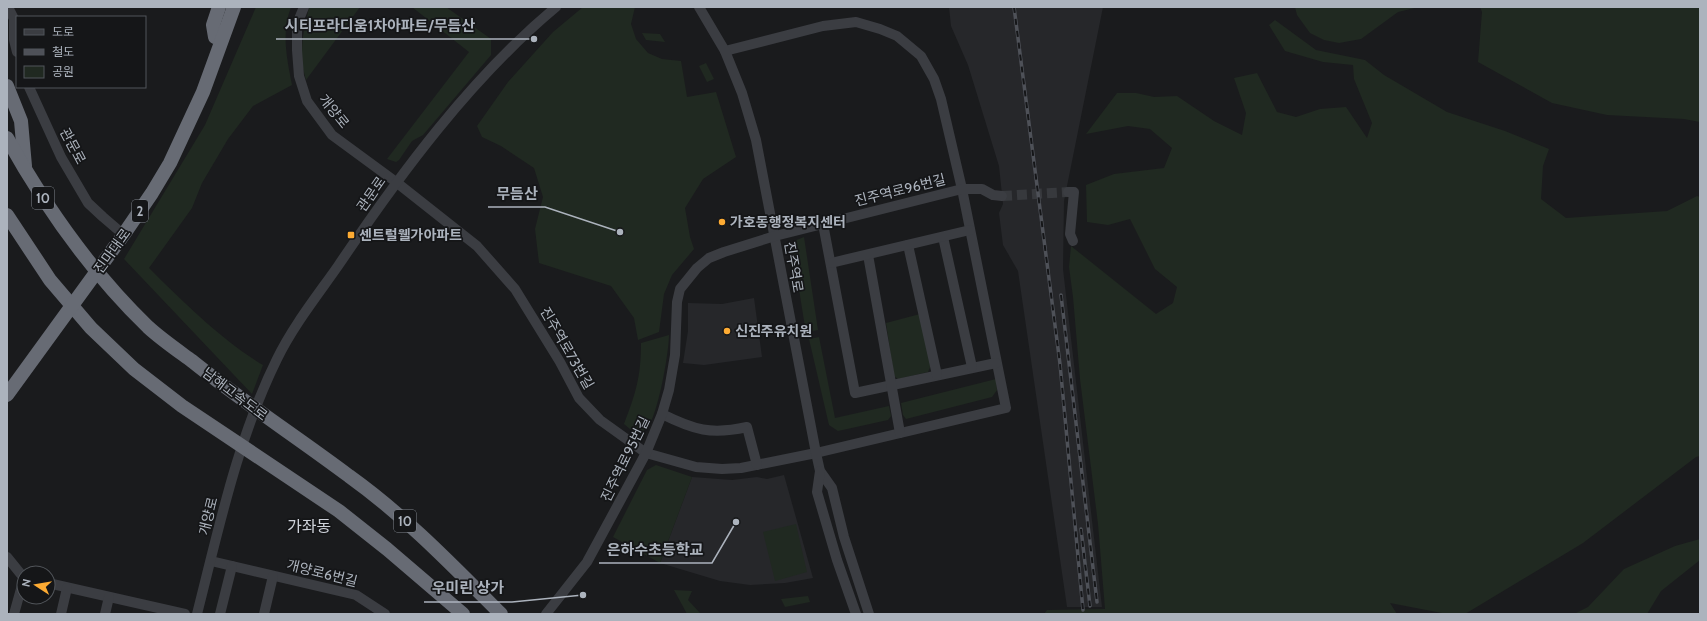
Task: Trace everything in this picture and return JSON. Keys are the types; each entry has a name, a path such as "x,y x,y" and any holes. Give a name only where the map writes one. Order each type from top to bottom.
{"highway":[{"path":"215,37 213,25 219,7"},
{"name":"진마대로","path":"7,380 145,188 175,133 195,89 226,7"},
{"name":"진마대로","path":"7,394 124,234 166,169 183,137 203,92 234,7"},
{"path":"7,86 21,121 25,170"},
{"name":"남해고속도로","path":"7,138 48,206 83,254 149,328 240,399 350,476 392,509 445,558 501,614"},
{"name":"10","path":"7,215 50,280 91,328 140,373 182,406 339,511 404,563 463,614"}],"street":[{"path":"8,7 14,19 14,40 16,48"},
{"name":"개양로","path":"304,7 297,24 297,50 299,76 307,101 332,135 396,182"},
{"name":"관문로","path":"249,426 276,360 291,333 396,182 480,82 556,7"},
{"name":"진주역로","path":"699,7 725,51 742,94 756,140 775,236 780,271 820,471 817,492 837,560 856,614"},
{"path":"725,51 823,26 856,22 897,36 921,56 934,79 941,99 962,189 996,363 855,393 823,224"},
{"name":"관문로","path":"29,88 62,157 88,203 117,229"},
{"name":"진주역로73번길","path":"396,182 476,246 515,289 560,362 579,398 600,420 646,453 696,467 722,469 757,465 816,453 1006,408 996,363"},
{"name":"진주역로96번길","path":"775,236 962,189 982,189 992,195 1002,196"},
{"path":"1068,192 1074,192 1070,234 1073,241"},
{"path":"831,264 970,230"},
{"name":"진주역로95번길","path":"546,614 556,609 587,562 646,453 662,414 669,390 675,355 677,302 680,289 696,268 709,258 775,236"},
{"path":"943,237 972,367"},
{"path":"908,245 937,375"},
{"path":"868,255 900,433"},
{"path":"662,414 685,426 707,431 726,432 746,426 757,465"},
{"name":"개양로","path":"198,614 235,464 249,426"},
{"name":"진주역로","path":"820,471 832,488 844,537 869,614"},
{"path":"7,556 16,568"},
{"name":"개양로6번길","path":"211,561 356,595 383,614"},
{"path":"220,614 232,566"},
{"name":"개양로6번길","path":"264,614 273,576"},
{"path":"56,586 186,614"},
{"path":"61,614 67,588"},
{"path":"105,614 108,597"}],"shaded area":[{"path":"949,7 1103,7 1064,201 1063,269 1102,607 1067,607 1018,271 1003,245 999,213 1003,204 999,166 968,65 951,26"},
{"name":"신진주유치원","path":"754,298 762,357 704,365 683,363 688,331 688,303 722,304"},
{"path":"784,475 813,578 785,583 750,585 720,581 660,563 692,477 732,480 757,477 767,479"}],"green space":[{"path":"256,7 291,7 286,26 286,46 292,85 253,106 228,139 202,183 192,208 149,268 218,333 248,356 263,365 252,394 124,259 205,125"},
{"path":"309,7 360,7 306,80 301,61 303,36"},
{"path":"412,7 446,7 491,39 491,55 423,135 412,141 396,162 387,159 469,52"},
{"path":"583,7 635,7 631,24 636,39 648,53 662,59 681,61 687,97 716,92 736,157 703,179 685,208 690,237 694,249 672,275 664,294 659,332 638,340 634,318 611,286 539,263 535,229 543,197 534,168 501,146 482,137 477,126 508,82 553,32"},
{"path":"1295,7 1419,7 1398,12 1361,39 1339,43 1324,40 1310,33 1297,15"},
{"path":"1480,7 1700,7 1700,122 1684,119 1607,115 1552,103 1478,62 1482,12"},
{"path":"1275,20 1316,50 1365,60 1384,75 1447,112 1505,131 1549,149 1543,166 1541,199 1566,218 1667,211 1697,196 1700,197 1700,456 1696,457 1583,543 1465,614 1447,614 1390,603 1397,614 1044,614 1047,610 1105,609 1098,524 1080,379 1069,267 1071,246 1156,314 1173,303 1177,287 1155,269 1130,219 1108,225 1087,222 1086,185 1114,174 1164,168 1172,148 1150,129 1128,126 1086,134 1117,93 1136,93 1154,97 1177,96 1214,121 1242,135 1246,113 1234,78 1257,73 1277,112 1296,117 1320,109 1346,107 1367,138 1372,123 1354,79 1353,65 1323,62 1285,51 1269,25"},
{"path":"642,33 660,34 665,42 646,40"},
{"path":"706,63 714,79 707,82 699,66"},
{"path":"804,237 818,330 808,332 805,327 792,245 794,241"},
{"path":"920,314 931,365 928,372 898,379 894,376 886,323"},
{"path":"669,335 665,369 655,411 647,428 636,434 624,424 632,403 639,375 641,343"},
{"path":"819,337 835,418 889,406 891,416 888,420 838,431 829,425 809,339"},
{"path":"996,379 997,390 992,397 906,419 903,415 901,403"},
{"path":"656,465 692,477 660,563 613,537 647,470"},
{"path":"796,524 807,572 775,581 763,532"},
{"path":"1700,539 1700,560 1661,591 1647,614 1574,614 1588,607 1624,569 1675,546"},
{"path":"674,590 692,591 688,600 700,613 687,614"},
{"path":"808,596 810,602 785,607 781,599"}],"tunnel":[{"path":"1002,196 1068,192"}],"railway":[{"path":"1014,7 1060,364 1083,610"},
{"path":"1061,295 1097,602"},
{"path":"1081,529 1090,606"}],"place":[{"name":"시티프라디움1차아파트/무듬산","path":"534,39"},
{"name":"가호동행정복지센터","path":"722,222"},
{"name":"무듬산","path":"620,232"},
{"name":"센트럴웰가아파트","path":"351,235"},
{"name":"신진주유치원","path":"727,331"},
{"name":"은하수초등학교","path":"736,522"},
{"name":"우미린 상가","path":"583,595"}],"district":[{"name":"가좌동","path":"309,526"}]}
